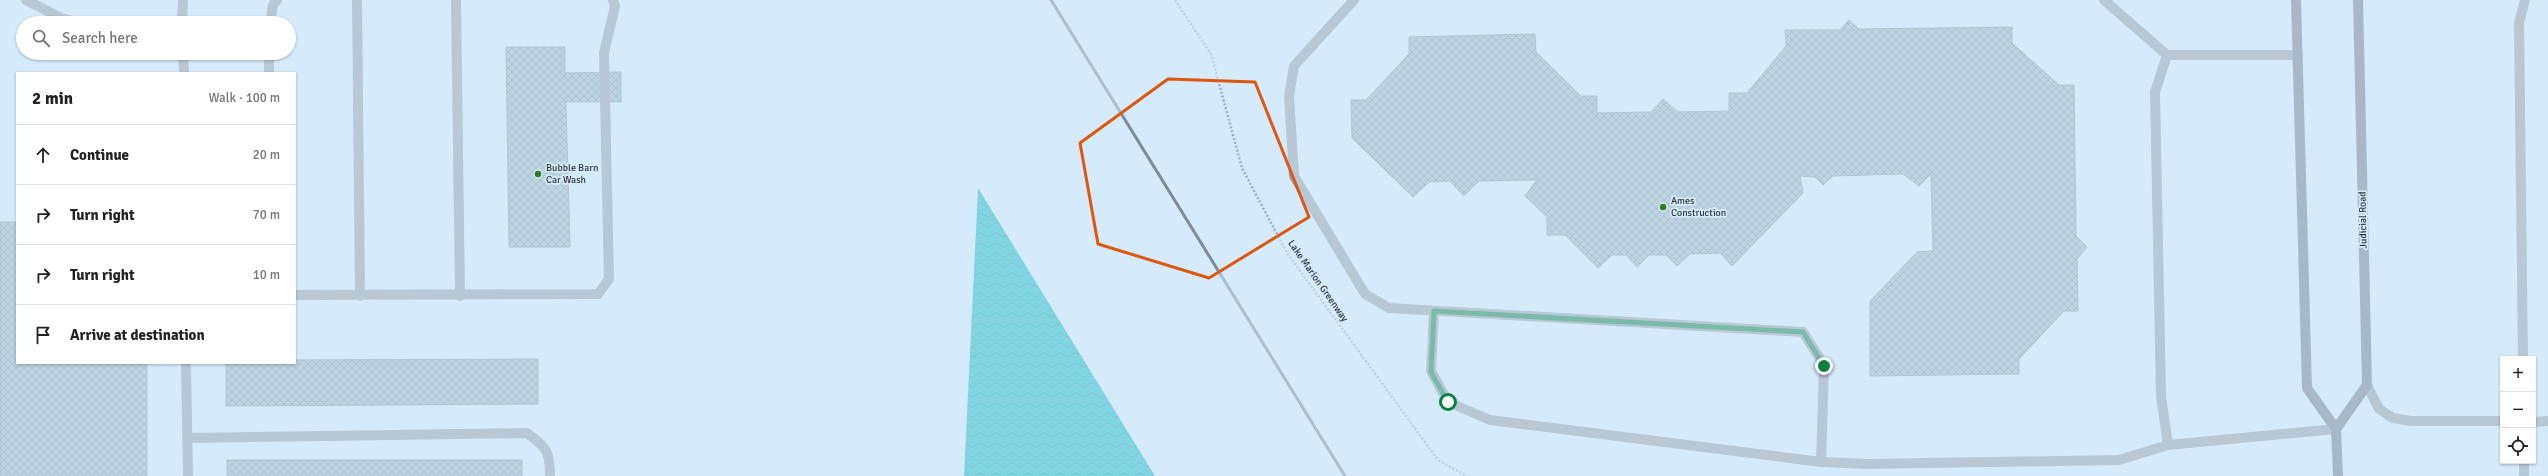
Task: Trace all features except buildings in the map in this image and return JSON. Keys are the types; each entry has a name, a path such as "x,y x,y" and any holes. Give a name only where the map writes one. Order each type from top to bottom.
{"street":[{"path":"2296,0 2307,388 2336,429 2338,476"},
{"name":"Judicial Road","path":"2358,0 2367,385"},
{"path":"2336,429 2367,385"}],"lane":[{"path":"26,0 57,16"},
{"path":"182,16 183,0"},
{"path":"271,16 273,5 277,0"},
{"path":"357,0 360,296"},
{"path":"456,0 460,296"},
{"path":"296,295 460,296 598,294 609,279 604,53 616,6 613,0"},
{"path":"1354,0 1294,66 1289,96 1294,176 1365,294 1389,308 1803,332 1824,366 1822,462"},
{"path":"2104,0 2167,55 2298,55"},
{"path":"2523,356 2519,23 2525,0"},
{"path":"2167,55 2155,92 2161,396 2168,445"},
{"path":"183,60 184,72"},
{"path":"269,60 269,72"},
{"path":"1434,311 1431,372 1448,402 1490,420 1822,462 1868,464 2119,460 2168,445 2336,429"},
{"path":"186,364 188,476"},
{"path":"2367,385 2379,409 2393,418 2411,421 2500,422"},
{"path":"2536,422 2548,421"},
{"path":"187,438 527,433 542,444 550,455 550,476"},
{"path":"2524,464 2524,476"}],"path":[{"name":"Lake Marion Greenway","path":"1175,0 1211,54 1242,168 1287,253 1438,460 1467,476"}],"highlighted area":[{"path":"1168,79 1255,82 1309,217 1209,278 1098,244 1080,143"}],"water":[{"path":"978,188 1155,476 964,476"}],"railway":[{"path":"1051,0 1345,476"}],"place":[{"name":"Bubble Barn Car Wash","path":"538,174"},
{"name":"Ames Construction","path":"1663,207"}],"route":[{"path":"1448,402 1431,372 1434,311 1803,332 1824,366"}]}
